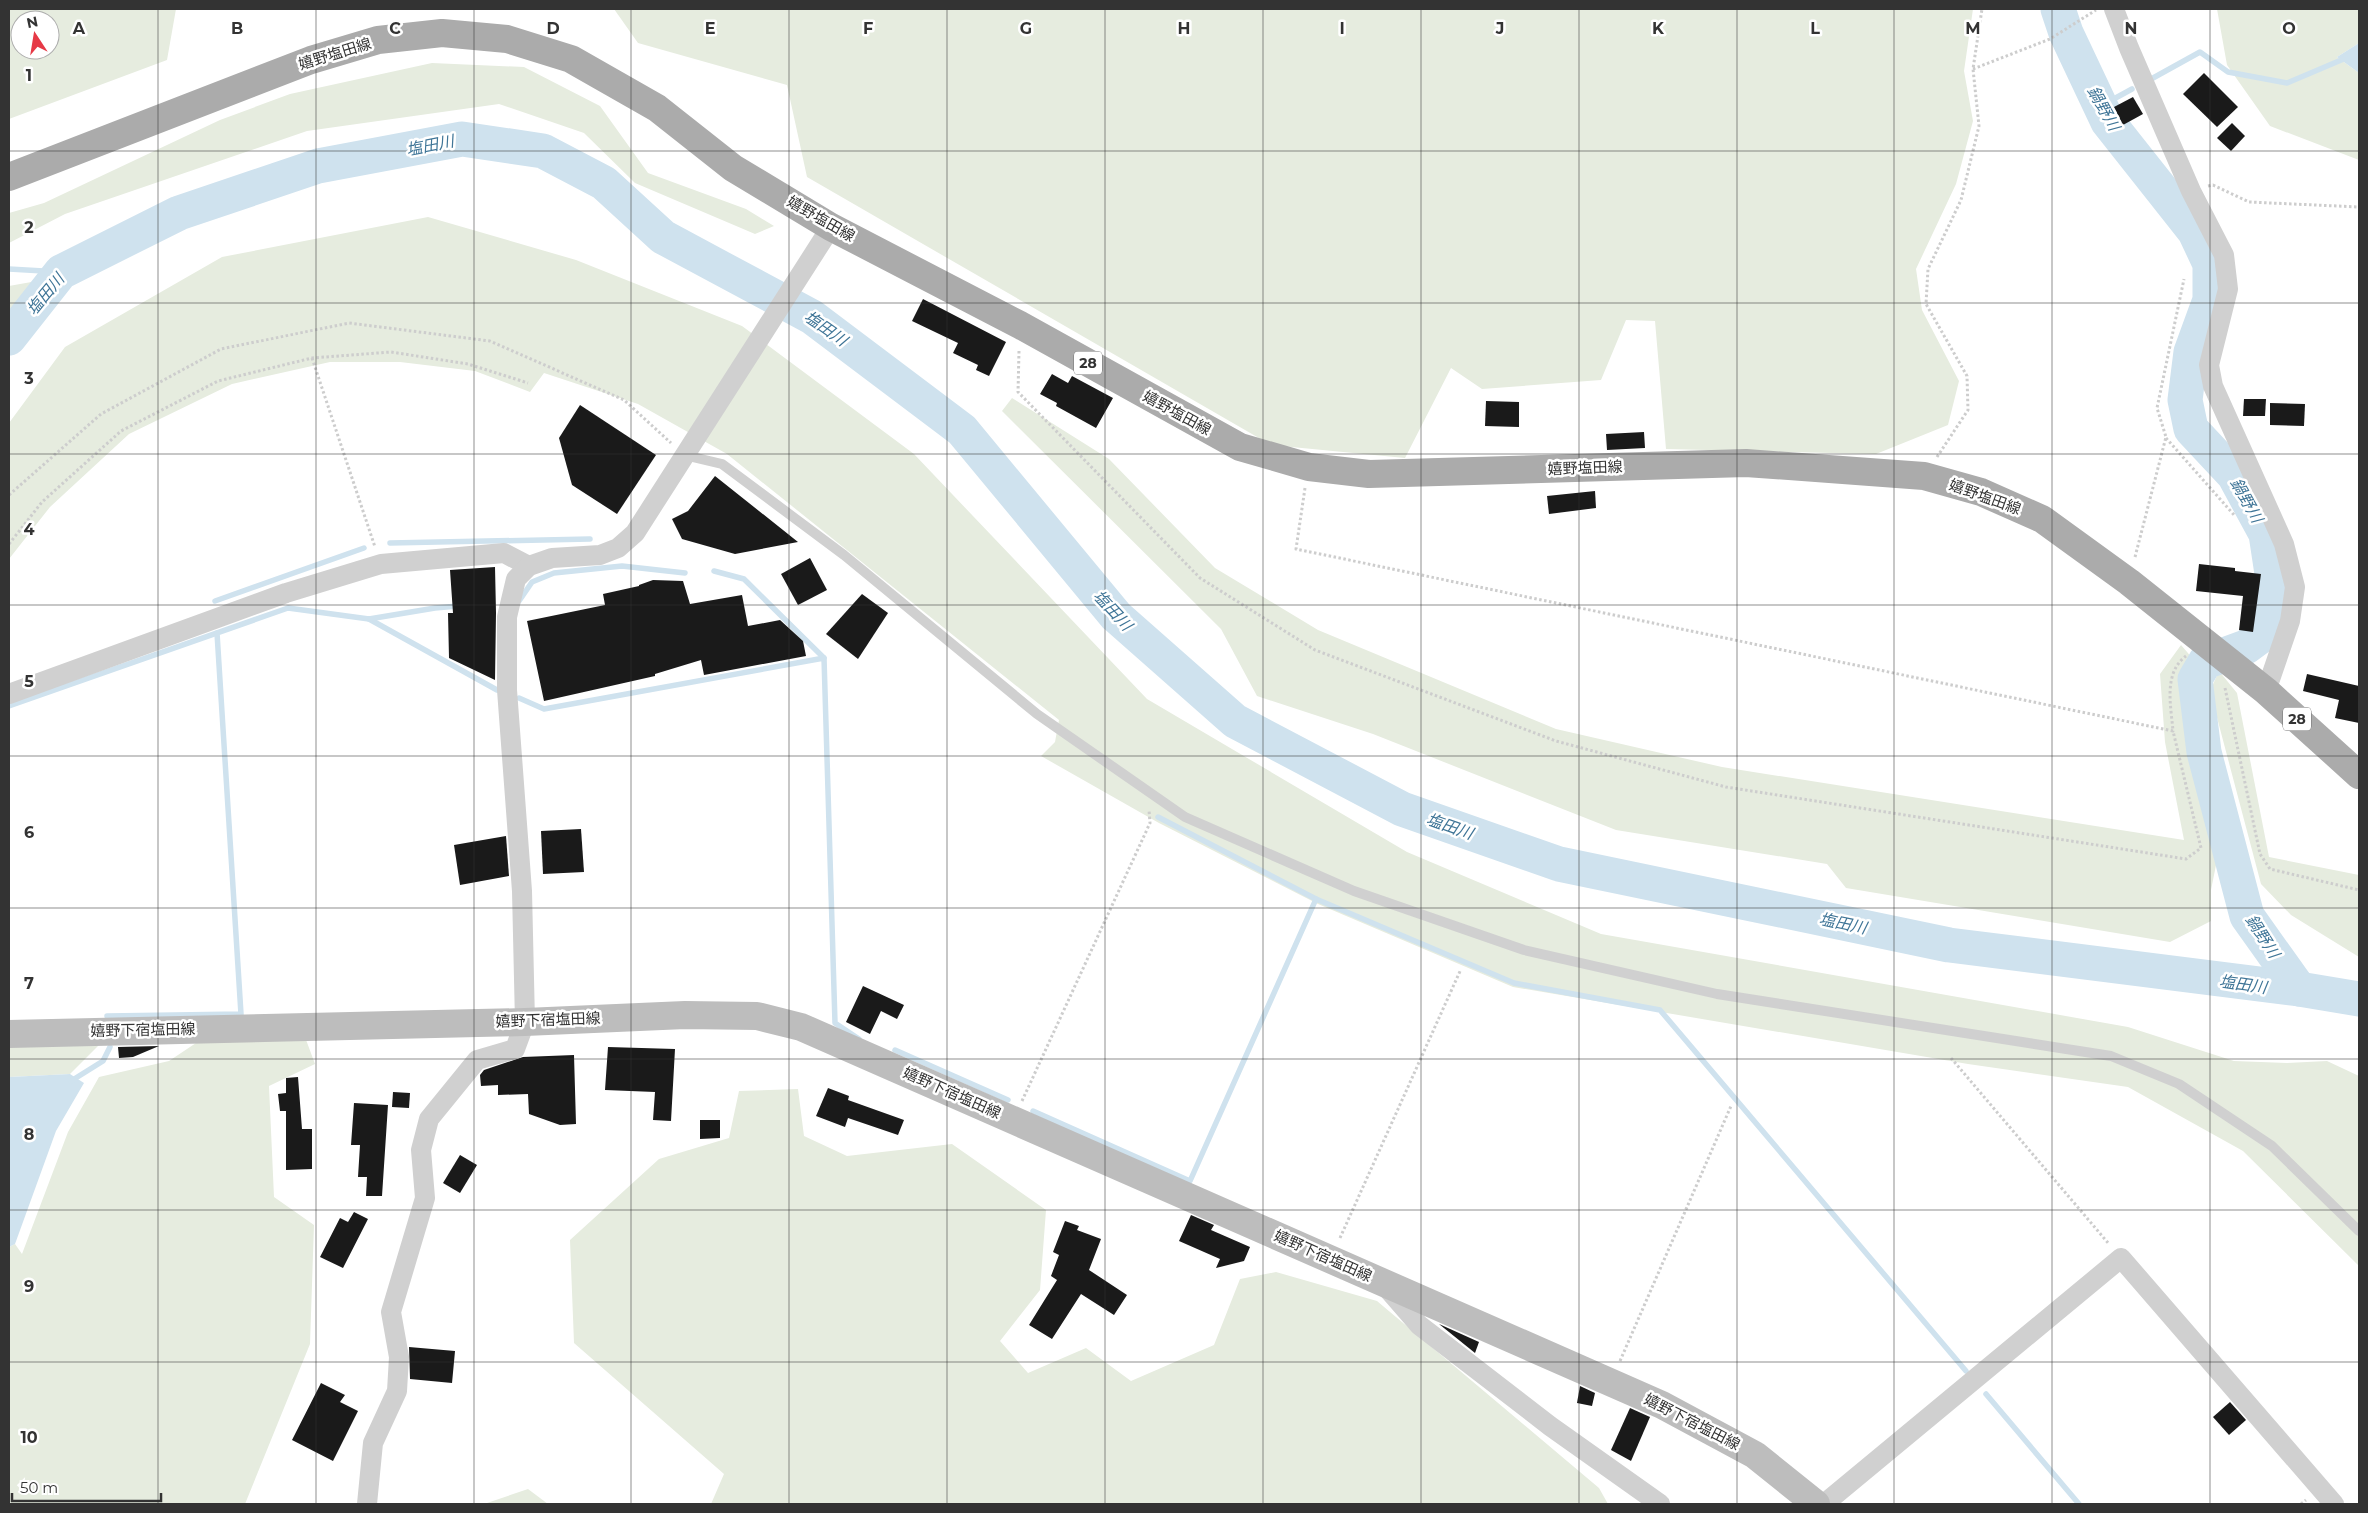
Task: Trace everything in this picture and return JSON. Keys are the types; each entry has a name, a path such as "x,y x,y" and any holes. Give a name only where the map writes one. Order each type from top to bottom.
{"main road":[{"name":"嬉野塩田線","path":"9,177 311,60 378,40 442,33 507,39 571,59 657,108 734,168 831,227 1020,326 1240,447 1309,467 1369,474 1746,463 1924,476 1980,492 2042,519 2129,582 2266,690 2359,775"},
{"name":"嬉野下宿塩田線","path":"9,1034 525,1022 685,1015 757,1016 801,1027 1014,1119 1662,1406 1755,1455 1816,1504"}],"street":[{"path":"2114,9 2128,48 2191,191 2224,255 2228,289 2209,364 2213,386 2284,544 2295,587 2290,621 2266,690"},
{"path":"367,1504 373,1442 397,1391 399,1357 391,1312 425,1198 421,1150 429,1119 477,1060 515,1048 525,1022 522,891 507,690 507,617 516,579 529,566 552,558 600,555 618,548 635,533 831,227"},
{"path":"9,694 286,593 381,564 504,553 529,566"},
{"path":"1824,1504 2122,1258 2334,1504"},
{"path":"1383,1284 1420,1325 1550,1426 1660,1504"}],"lane":[{"path":"688,450 722,464 844,555 1037,714 1185,817 1354,891 1524,950 1717,994 2111,1056 2178,1084 2272,1146 2359,1230"}],"path":[{"path":"1924,476 1968,410 1967,376 1926,304 1928,268 1961,200 1979,126 1973,69 1982,9"},
{"path":"1973,69 2050,39 2097,9"},
{"path":"2191,191 2212,185 2249,202 2359,207"},
{"path":"2184,279 2158,408 2166,437 2235,516"},
{"path":"9,495 101,414 221,349 349,323 490,341 624,400 688,450"},
{"path":"1020,326 1018,392 1200,578 1315,650 1556,741 1726,787 2186,859 2201,848 2173,731 2169,688 2178,662 2205,642"},
{"path":"9,544 42,502 121,430 218,381 312,358 391,352 468,364 528,383"},
{"path":"312,358 381,564"},
{"path":"2129,582 2166,437"},
{"path":"1309,467 1296,549 2173,731"},
{"path":"2234,665 2224,684 2260,854 2270,869 2359,890"},
{"path":"1014,1119 1150,823 1148,806"},
{"path":"1330,1260 1461,969"},
{"path":"1951,1058 2122,1258"},
{"path":"1610,1382 1731,1106"}],"shaded area":[{"path":"9,9 176,9 167,60 9,119"},
{"path":"614,9 1973,9 1964,71 1973,121 1956,184 1916,269 1922,310 1959,381 1948,425 1876,454 1666,449 1655,321 1626,320 1601,380 1482,389 1451,368 1405,458 1271,445 807,177 787,85 638,43"},
{"path":"2217,9 2359,9 2359,43 2337,57 2359,73 2359,160 2270,126 2227,65"},
{"path":"432,63 524,67 600,106 648,173 746,209 774,226 755,234 635,183 584,133 499,104 307,131 65,214 9,243 9,213 44,203 220,120 290,94"},
{"path":"428,217 576,260 742,326 914,454 1147,699 1407,852 1601,934 2128,1027 2234,1061 2287,1063 2327,1061 2359,1076 2359,1266 2243,1151 2128,1087 1968,1064 1513,987 1318,904 1159,823 1041,756 1055,742 1059,720 727,454 638,404 544,373 530,392 475,371 400,362 330,362 232,384 129,434 50,507 9,559 9,423 65,347 222,257"},
{"path":"48,279 9,315 9,286"},
{"path":"1012,398 1109,459 1215,568 1318,630 1556,729 1722,767 2184,840 2165,742 2160,674 2181,645 2194,660 2181,686 2217,860 2211,890 2211,921 2170,942 1846,888 1827,864 1616,830 1373,734 1257,696 1221,629 1002,411"},
{"path":"2219,671 2237,693 2269,857 2359,875 2359,957 2291,915 2261,884 2210,691"},
{"path":"205,1037 305,1037 315,1064 269,1086 274,1197 314,1225 310,1344 245,1504 9,1504 9,1247 15,1244 22,1254 68,1132 99,1077 169,1061"},
{"path":"105,1039 70,1074 9,1077 9,1043"},
{"path":"798,1089 804,1136 847,1156 952,1144 1046,1210 1040,1290 1000,1341 1028,1373 1086,1348 1131,1381 1214,1345 1240,1279 1276,1272 1377,1301 1599,1488 1608,1504 711,1504 724,1474 574,1343 570,1240 659,1159 729,1138 739,1091"},
{"path":"528,1489 548,1504 484,1504"}],"water":[{"path":"2359,43 2359,73 2337,57"},
{"path":"70,1074 84,1083 56,1131 15,1244 9,1247 9,1077"}],"building":[{"path":"2204,73 2238,107 2217,127 2183,94"},
{"path":"2133,97 2143,114 2123,125 2114,107"},
{"path":"2232,123 2245,136 2231,151 2217,138"},
{"path":"923,299 1006,342 989,376 976,370 978,365 953,353 958,343 912,321"},
{"path":"1052,374 1068,383 1072,376 1113,398 1096,428 1056,406 1057,403 1040,394"},
{"path":"2244,399 2266,399 2265,416 2243,416"},
{"path":"1486,401 1519,402 1519,427 1485,426"},
{"path":"2270,403 2305,404 2304,426 2270,425"},
{"path":"580,405 656,455 617,514 572,485 559,438"},
{"path":"1644,432 1645,448 1607,450 1606,434"},
{"path":"715,476 798,542 735,554 682,539 672,519 688,511"},
{"path":"1595,491 1596,508 1549,514 1547,496"},
{"path":"810,558 827,590 798,605 781,574"},
{"path":"2199,564 2235,568 2235,571 2261,574 2253,632 2239,630 2243,596 2196,591"},
{"path":"495,567 495,680 449,658 448,613 453,613 450,570"},
{"path":"653,580 683,581 690,604 742,595 748,626 780,620 803,641 806,656 704,675 701,660 655,674 655,676 544,701 527,621 605,605 603,594 639,586"},
{"path":"862,594 888,613 858,659 826,634"},
{"path":"2307,674 2359,686 2359,723 2335,718 2339,700 2303,691"},
{"path":"581,829 584,872 543,874 541,831"},
{"path":"506,836 509,876 460,885 454,845"},
{"path":"863,986 904,1005 897,1019 881,1011 870,1034 846,1022"},
{"path":"159,1046 133,1057 119,1058 118,1047"},
{"path":"608,1047 675,1049 671,1121 653,1120 655,1092 605,1090"},
{"path":"574,1055 576,1124 560,1125 529,1114 528,1094 498,1095 498,1085 481,1086 480,1075 484,1070 523,1057"},
{"path":"298,1077 302,1129 312,1129 312,1169 286,1170 286,1111 280,1111 278,1094 286,1093 286,1078"},
{"path":"828,1088 849,1096 848,1100 904,1120 898,1135 848,1118 845,1127 816,1116"},
{"path":"393,1092 410,1093 409,1108 392,1107"},
{"path":"354,1103 388,1105 382,1196 366,1196 367,1177 358,1177 360,1145 351,1145"},
{"path":"700,1120 720,1120 720,1138 700,1139"},
{"path":"460,1155 477,1165 460,1193 443,1183"},
{"path":"354,1212 368,1219 343,1268 320,1257 340,1218 348,1222"},
{"path":"1191,1215 1214,1225 1211,1230 1250,1247 1244,1261 1216,1268 1220,1259 1179,1241"},
{"path":"1065,1221 1079,1226 1077,1230 1101,1239 1089,1270 1127,1295 1114,1315 1081,1294 1052,1339 1029,1325 1057,1280 1051,1276 1059,1255 1053,1252"},
{"path":"1439,1324 1479,1342 1475,1353"},
{"path":"409,1347 455,1351 452,1383 410,1379"},
{"path":"321,1383 345,1395 340,1402 358,1411 333,1461 292,1440"},
{"path":"1580,1386 1595,1393 1592,1406 1577,1403"},
{"path":"2230,1402 2246,1420 2229,1435 2213,1417"},
{"path":"1630,1408 1650,1417 1631,1461 1611,1450"}],"waterway":[{"name":"鍋野川","path":"2058,9 2066,33 2108,122 2195,232 2210,264 2210,300 2191,352 2185,400 2191,429 2234,475 2266,534 2274,587 2265,633 2246,647 2205,662 2195,679 2204,752 2247,916 2299,989"},
{"path":"2153,78 2200,52 2228,72 2287,83 2346,58"},
{"path":"2101,106 2132,89"},
{"name":"塩田川","path":"9,338 61,272 179,213 318,166 462,139 543,151 604,183 663,237 812,317 962,430 1116,616 1235,721 1402,809 1559,864 1949,945 2299,989 2359,999"},
{"path":"9,269 61,272"},
{"path":"390,543 590,539"},
{"path":"215,601 364,548"},
{"path":"519,601 532,582 554,573 622,566 685,573"},
{"path":"714,571 744,579 824,658"},
{"path":"9,706 288,608 369,619 458,606"},
{"path":"369,619 497,690"},
{"path":"107,1016 241,1014 217,633"},
{"path":"519,698 544,709 824,658 835,1023 859,1039"},
{"path":"1158,817 1316,899"},
{"path":"1033,1111 1190,1181 1316,899 1514,983 1660,1010 1966,1371"},
{"path":"71,1081 103,1061 110,1047"},
{"path":"895,1050 1008,1100"},
{"path":"1986,1394 2079,1504"}]}
